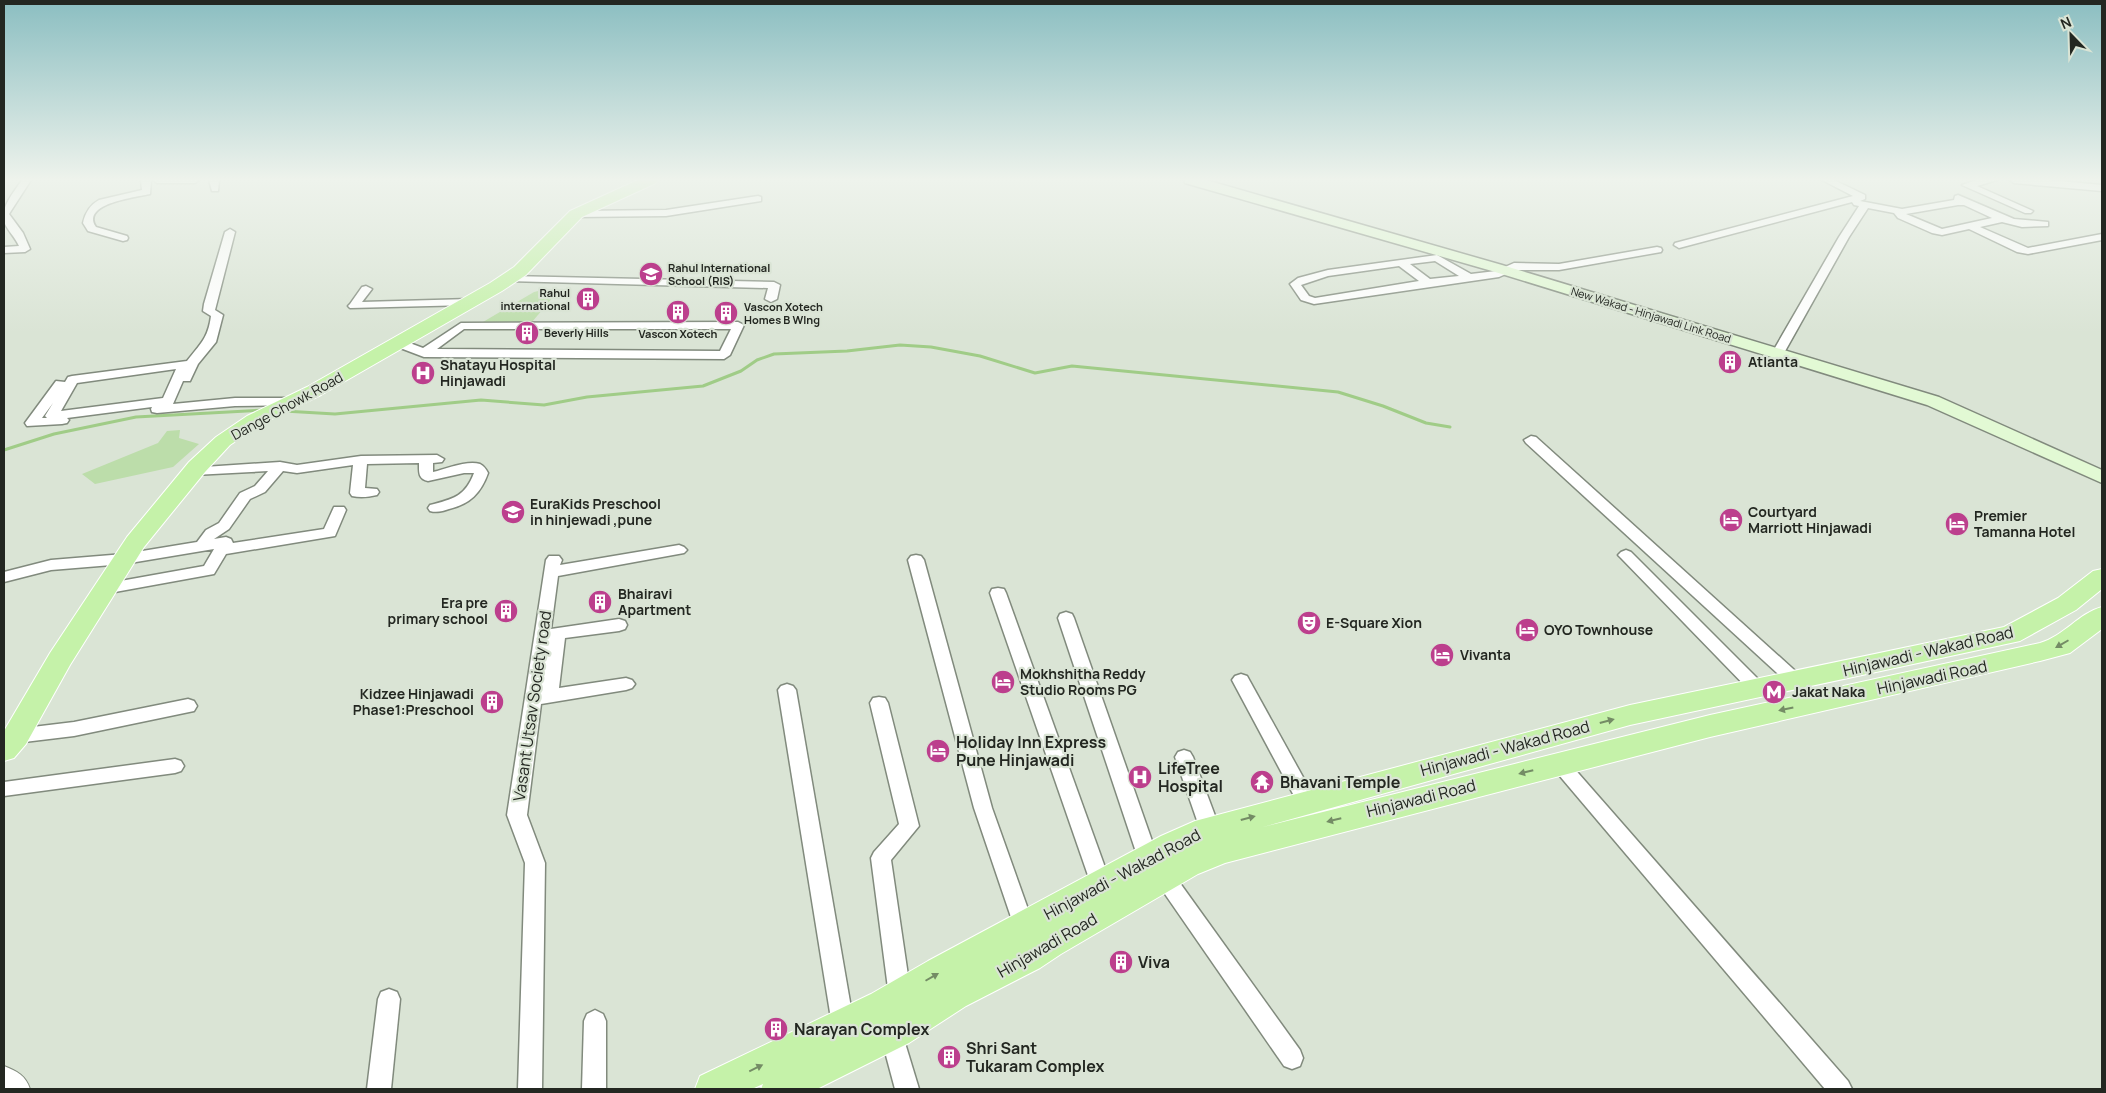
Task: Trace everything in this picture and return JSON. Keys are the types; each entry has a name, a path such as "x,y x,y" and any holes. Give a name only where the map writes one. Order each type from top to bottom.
{"main road":[{"name":"Dange Chowk Road","path":"10,743 59,660 146,527 194,470 223,441 254,420 295,401 510,279 561,231"},
{"name":"New Wakad - Hinjawadi Link Road","path":"1376,231 1938,395 2102,466"},
{"name":"New Wakad - Hinjawadi Link Road","path":"1780,350 1933,401 2102,477"},
{"name":"Hinjawadi - Wakad Road","path":"712,1089 900,996 1101,884 1156,868 1172,845 1210,829 1630,715 2011,635 2067,604 2102,577"},
{"name":"Hinjawadi Road","path":"779,1089 891,1033 954,996 1028,957 1156,868 1187,865 1219,851 1253,841 1710,726 2040,652 2060,646 2102,616"}],"street":[{"path":"4,250 26,248 16,231"},
{"path":"99,231 123,238"},
{"path":"1679,245 1732,231"},
{"path":"1780,350 1848,231"},
{"path":"1980,231 2021,250 2028,251 2102,237"},
{"path":"2048,231 2068,243"},
{"path":"170,403 193,359 208,345 215,327 217,315 209,311 210,304 230,232"},
{"path":"1470,278 1437,258 1304,278 1296,284 1305,298 1310,301 1470,278 1505,268 1559,267 1657,250"},
{"path":"1401,262 1428,283"},
{"path":"1350,270 1374,292"},
{"path":"510,279 774,285 771,299"},
{"path":"366,289 354,306 470,302"},
{"path":"399,343 424,353 724,355 738,326 461,326 424,353"},
{"path":"170,403 184,364 72,380 52,416 100,409 170,403 295,401"},
{"path":"60,384 32,423 170,403"},
{"path":"1531,440 1796,681"},
{"path":"194,470 280,466 297,469 361,460 431,459 426,475 428,476 478,468 482,473 478,484 468,496 455,504 435,508"},
{"path":"361,460 357,493 372,492"},
{"path":"202,546 211,533 224,526 245,496 260,489 280,466"},
{"path":"222,550 330,532 339,510"},
{"path":"4,577 51,565 124,559 226,542 209,570 104,589"},
{"name":"Vasant Utsav Society road","path":"530,1089 535,863 517,815 545,698 553,566 679,550"},
{"path":"1626,555 1758,689"},
{"path":"916,560 983,808 1024,926"},
{"path":"998,593 1101,884"},
{"path":"1066,618 1156,868 1292,1058"},
{"path":"550,635 619,625"},
{"path":"1241,680 1307,802"},
{"path":"545,698 626,684"},
{"path":"787,690 843,1025"},
{"path":"879,703 909,826 880,858 900,996"},
{"path":"10,743 188,706"},
{"path":"1184,757 1210,829"},
{"path":"1559,763 1840,1089"},
{"path":"4,789 175,766"},
{"path":"380,1089 389,1000"},
{"path":"594,1089 595,1021"},
{"path":"891,1033 907,1089"},
{"path":"4,1080 16,1089"}],"green space":[{"path":"560,289 532,322 483,322 534,292"},
{"path":"180,430 179,438 199,444 173,467 95,484 82,474 158,443 167,431"}],"waterway":[{"path":"284,411 335,414 481,400 544,405 587,397 703,386 741,371 757,360 774,354 847,351 900,345 931,347 980,356 1035,373 1072,366 1338,392 1383,406 1426,423 1450,427"},
{"path":"4,450 54,434 136,417 264,410"}],"place":[{"name":"Rahul International School (RIS)","path":"651,274"},
{"name":"Rahul international","path":"588,299"},
{"name":"Vascon Xotech","path":"678,312"},
{"name":"Vascon Xotech Homes B WIng","path":"726,313"},
{"name":"Beverly Hills","path":"527,333"},
{"name":"Atlanta","path":"1730,362"},
{"name":"Shatayu Hospital Hinjawadi","path":"423,373"},
{"name":"EuraKids Preschool in hinjewadi ,pune","path":"513,512"},
{"name":"Courtyard Marriott Hinjawadi","path":"1731,520"},
{"name":"Premier Tamanna Hotel","path":"1957,524"},
{"name":"Bhairavi Apartment","path":"600,602"},
{"name":"Era pre primary school","path":"506,611"},
{"name":"E-Square Xion","path":"1309,623"},
{"name":"OYO Townhouse","path":"1527,630"},
{"name":"Vivanta","path":"1442,655"},
{"name":"Mokhshitha Reddy Studio Rooms PG","path":"1003,682"},
{"name":"Jakat Naka","path":"1774,692"},
{"name":"Kidzee Hinjawadi Phase1:Preschool","path":"492,702"},
{"name":"Holiday Inn Express Pune Hinjawadi","path":"938,751"},
{"name":"LifeTree Hospital","path":"1140,777"},
{"name":"Bhavani Temple","path":"1262,782"},
{"name":"Viva","path":"1121,962"},
{"name":"Narayan Complex","path":"776,1029"},
{"name":"Shri Sant Tukaram Complex","path":"949,1057"}]}
